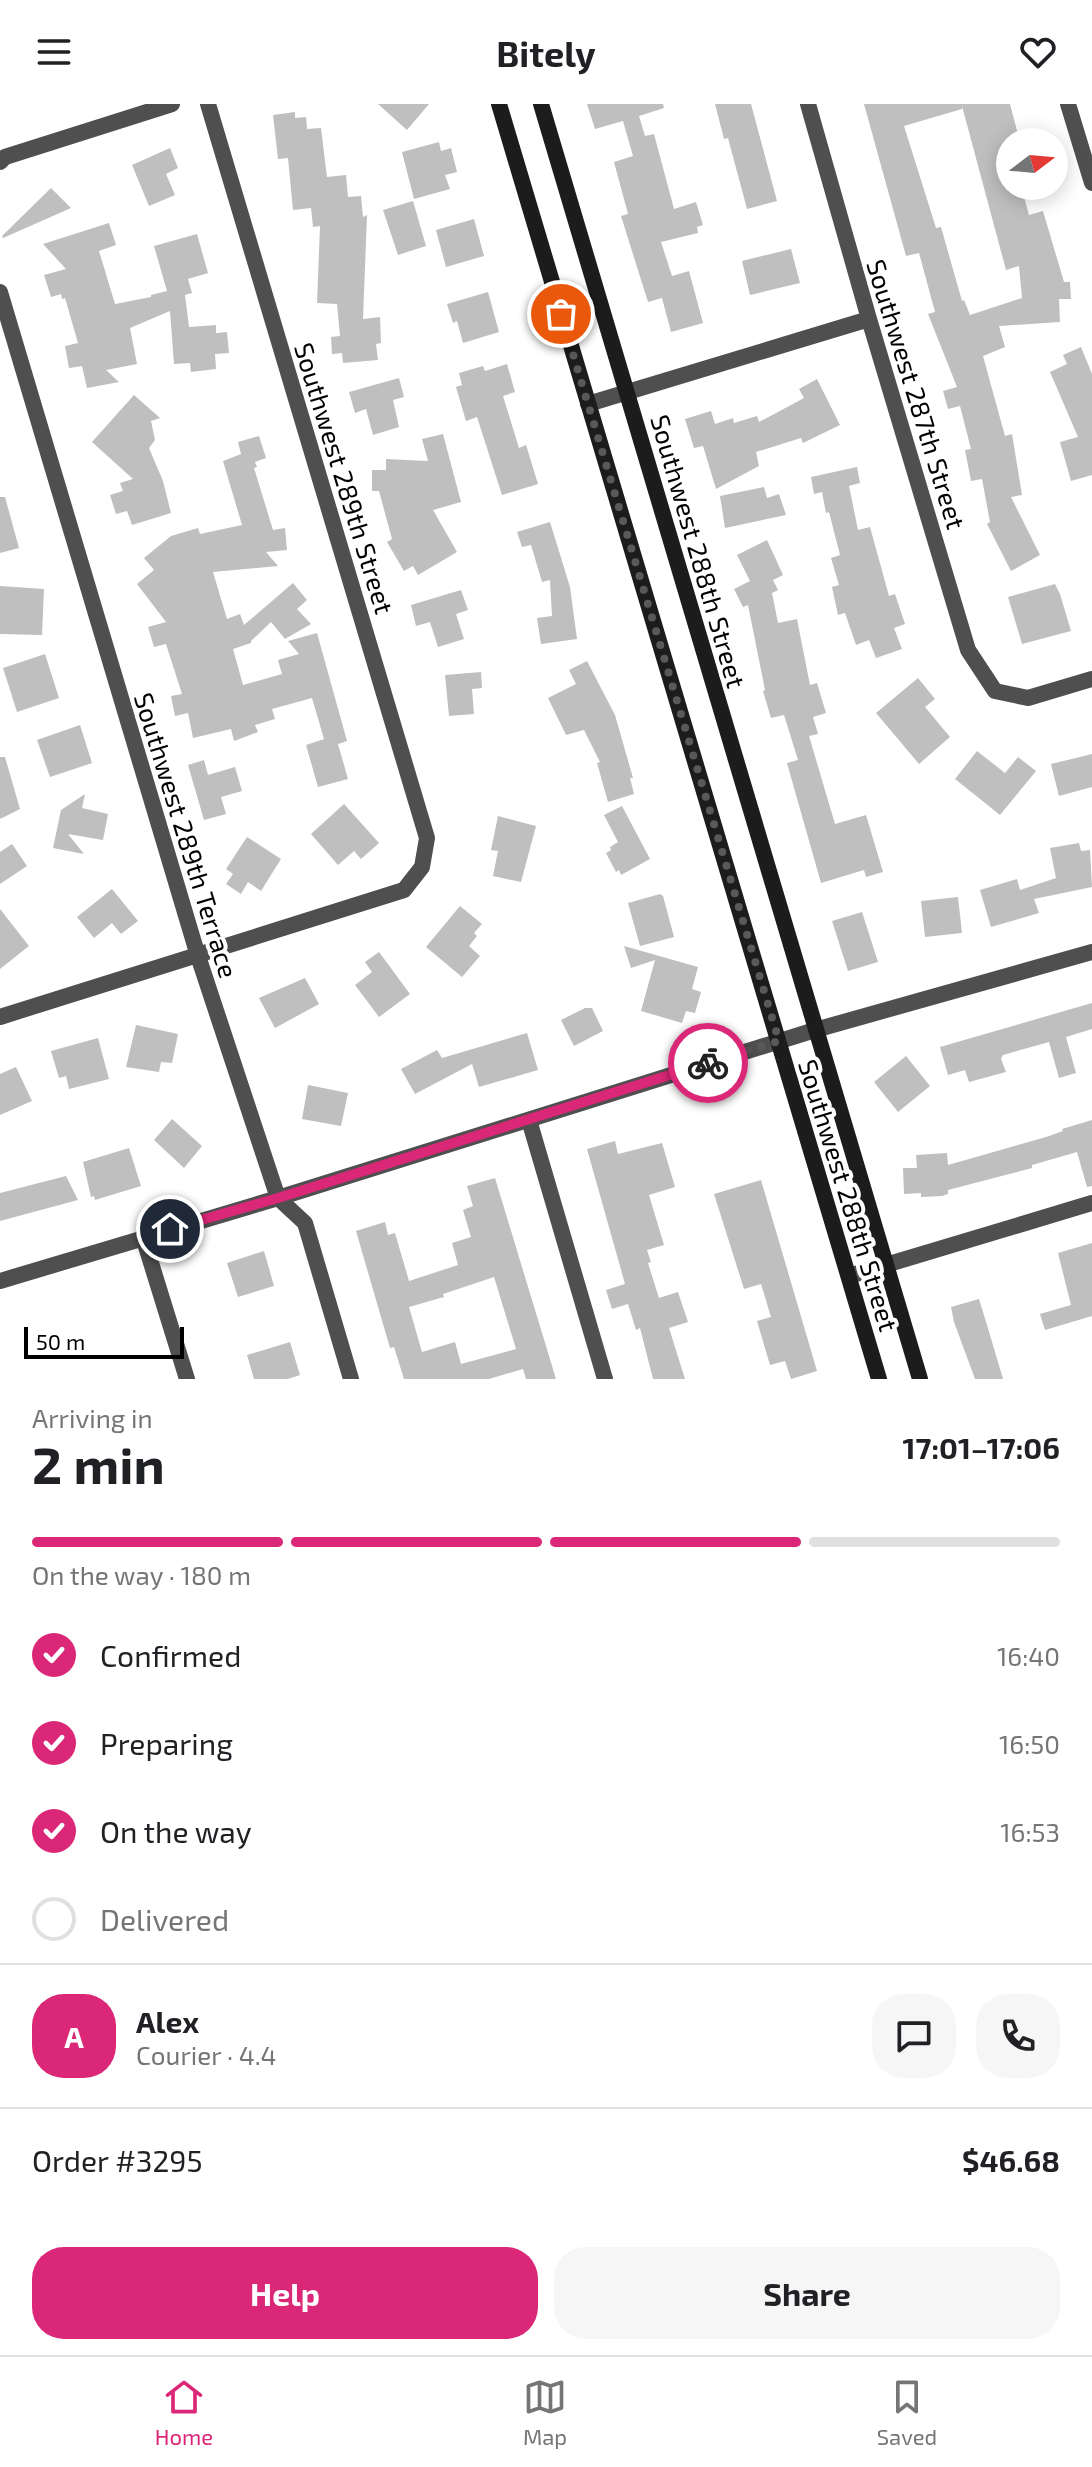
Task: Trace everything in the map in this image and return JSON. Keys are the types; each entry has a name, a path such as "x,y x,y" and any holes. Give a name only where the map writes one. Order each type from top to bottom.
{"main road":[{"name":"Southwest 288th Street","path":"499,104 879,1379"},
{"name":"Southwest 288th Street","path":"541,104 920,1379"}],"street":[{"path":"0,162 5,157 172,104"},
{"name":"Southwest 289th Street","path":"198,956 404,890 422,867 427,838 208,104"},
{"name":"Southwest 287th Street","path":"808,104 968,650 995,691 1028,698 1092,679"},
{"path":"1068,104 1092,183"},
{"name":"Southwest 289th Terrace","path":"0,292 198,956 278,1198 305,1223 351,1379"},
{"path":"588,404 869,319"},
{"path":"0,1281 278,1198 815,1030 1092,952"},
{"path":"0,1017 198,956"},
{"path":"529,1120 605,1379"},
{"path":"849,1276 1092,1203"},
{"path":"143,1237 187,1379"}],"building":[{"path":"378,104 429,104 407,130"},
{"path":"587,104 663,104 664,108 639,116 645,136 654,134 674,209 696,202 703,225 697,227 698,233 661,242 672,276 689,271 703,323 671,332 662,298 648,302 621,216 628,214 614,162 633,156 623,121 595,129"},
{"path":"715,104 751,104 777,201 747,209 728,138 724,139"},
{"path":"864,104 1010,104 1016,128 996,128 996,200 1025,200 1029,215 1043,211 1064,282 1070,282 1071,299 1059,299 1060,322 999,326 1005,347 983,356 1005,436 1012,434 1022,495 1011,497 1040,555 1011,571 987,524 990,522 982,479 971,481 965,450 971,449 960,406 948,409 943,391 957,387 928,314 935,312 919,253 906,256","holes":["962,106 1006,270 1019,266 1022,298 970,315 962,301 941,227 936,228 904,126 962,109"]},
{"path":"295,112 295,118 306,117 307,129 321,128 327,177 346,175 348,197 361,196 363,217 367,215 363,319 380,317 381,343 376,344 378,360 343,363 342,353 332,354 331,337 340,336 337,304 317,303 320,226 313,227 311,208 293,210 288,158 278,159 273,115"},
{"path":"439,142 441,151 451,148 457,172 445,175 450,189 414,199 402,152"},
{"path":"170,148 178,168 166,174 175,195 149,206 132,165"},
{"path":"51,188 71,208 3,238 2,236"},
{"path":"413,201 426,246 398,255 383,210"},
{"path":"474,219 484,256 446,267 436,230"},
{"path":"109,223 116,245 99,251 115,304 167,291 154,246 197,234 208,273 188,279 192,293 185,295 189,327 216,325 216,333 227,332 229,353 215,354 216,369 191,372 190,363 174,364 170,311 130,328 137,364 106,370 119,382 87,388 82,366 69,368 65,346 78,343 65,298 62,299 61,294 51,297 44,275 66,269 43,244"},
{"path":"791,249 800,283 750,295 742,261"},
{"path":"488,292 499,332 463,343 457,321 453,323 447,304"},
{"path":"1081,347 1092,374 1092,475 1071,481 1060,442 1078,437 1050,372 1067,364 1063,355"},
{"path":"507,364 515,392 503,396 519,448 526,445 538,484 502,495 477,417 466,421 456,387 462,385 459,373 483,366 485,371"},
{"path":"399,378 404,397 393,400 399,427 373,435 366,409 355,413 349,392"},
{"path":"817,379 840,425 803,443 801,438 756,452 759,466 716,489 703,446 694,448 685,419 711,411 715,424 733,418 734,423 757,416 759,422 804,398 799,389"},
{"path":"134,395 160,418 151,421 155,440 149,448 163,481 171,513 132,525 127,511 116,514 110,495 123,491 120,483 133,479 92,442"},
{"path":"443,434 461,502 433,510 457,552 418,575 413,566 404,571 387,542 392,539 379,491 372,491 372,470 386,470 386,459 428,461 422,439"},
{"path":"259,436 266,458 255,462 257,467 254,468 273,530 285,528 287,550 266,552 278,566 213,572 227,619 240,614 244,625 293,583 307,600 297,609 311,624 285,639 271,622 251,643 233,649 243,685 282,674 278,660 299,654 288,641 317,633 347,741 338,744 348,779 318,787 306,745 324,739 312,698 272,709 275,719 255,725 258,732 234,741 231,729 193,738 188,713 175,716 171,696 182,694 166,644 154,647 148,627 166,622 137,584 154,570 144,558 171,536 198,528 200,534 242,525 223,461 241,454 238,442"},
{"path":"857,467 860,483 849,486 858,530 870,527 889,596 895,594 905,624 894,628 902,649 876,658 869,640 856,645 845,613 838,615 832,587 839,585 831,558 840,555 822,492 814,494 811,477"},
{"path":"764,487 767,498 779,494 786,515 725,528 720,496"},
{"path":"0,497 5,497 19,548 0,553"},
{"path":"550,522 570,587 577,639 541,644 537,618 552,616 550,580 542,582 531,545 522,547 517,532"},
{"path":"767,540 783,575 773,580 778,590 772,593 778,623 797,619 810,685 817,683 826,713 813,717 818,734 809,736 835,824 866,815 883,872 866,877 864,870 821,883 787,763 798,760 784,715 771,718 763,691 748,605 743,607 734,589 750,581 737,555"},
{"path":"1055,584 1071,631 1022,644 1008,597"},
{"path":"0,586 44,589 42,635 0,634"},
{"path":"461,590 468,610 456,614 464,639 438,647 430,622 416,626 411,605"},
{"path":"45,654 59,698 17,712 3,668"},
{"path":"587,661 615,715 633,778 630,778 634,794 608,802 597,763 600,762 584,730 566,735 548,698 576,684 569,670"},
{"path":"481,672 482,688 472,689 474,714 449,716 445,675"},
{"path":"918,678 935,699 925,707 950,737 919,764 876,713"},
{"path":"80,725 92,763 50,777 37,740"},
{"path":"977,751 1005,773 1018,757 1036,771 1000,815 955,779"},
{"path":"1092,754 1092,787 1059,796 1051,764"},
{"path":"0,757 5,757 20,809 0,819"},
{"path":"204,760 208,775 235,767 242,791 221,797 226,814 204,820 188,765"},
{"path":"85,794 82,808 108,814 103,840 68,834 84,854 53,848 61,810"},
{"path":"344,804 379,843 361,859 354,851 338,865 311,834"},
{"path":"622,806 650,859 621,875 619,870 616,872 606,853 618,842 604,815"},
{"path":"498,816 536,826 521,882 493,876 498,851 491,850"},
{"path":"247,837 281,859 261,891 248,882 241,894 226,884 233,874 226,869"},
{"path":"1079,843 1081,851 1090,850 1092,887 1034,899 1039,913 991,927 980,890 1017,879 1020,890 1056,878 1050,848"},
{"path":"12,844 27,866 0,884 0,852"},
{"path":"112,889 138,921 121,934 112,923 94,938 77,917"},
{"path":"660,894 674,937 640,946 628,903"},
{"path":"958,897 962,933 925,937 921,901"},
{"path":"460,906 482,924 469,946 480,956 462,977 426,947"},
{"path":"0,909 29,946 0,969"},
{"path":"862,912 878,962 848,971 832,921"},
{"path":"624,946 698,967 692,989 701,992 695,1013 686,1011 682,1023 641,1011 655,960 631,968"},
{"path":"379,952 410,994 379,1017 355,985 372,972 365,962"},
{"path":"305,978 319,1004 275,1028 259,998"},
{"path":"1092,1003 1092,1029 1066,1037 1076,1073 1059,1078 1049,1042 1003,1055 1001,1059 1006,1072 969,1082 965,1070 948,1075 940,1047"},
{"path":"585,1008 592,1008 603,1031 574,1046 561,1020"},
{"path":"136,1025 178,1034 172,1063 161,1062 159,1072 126,1067"},
{"path":"527,1033 538,1070 479,1087 472,1064 415,1094 401,1069 437,1050 442,1058"},
{"path":"98,1038 109,1079 69,1089 66,1076 59,1078 51,1051"},
{"path":"906,1056 930,1086 898,1112 874,1082"},
{"path":"16,1067 32,1101 0,1115 0,1074"},
{"path":"308,1085 348,1093 341,1126 302,1119"},
{"path":"172,1119 202,1146 184,1168 154,1140"},
{"path":"1092,1120 1092,1186 1087,1187 1077,1152 1032,1165 1032,1168 948,1190 948,1194 942,1196 904,1194 903,1168 917,1168 916,1155 947,1153 948,1165 1046,1137"},
{"path":"615,1141 618,1154 662,1143 675,1187 649,1195 664,1245 647,1250 659,1298 678,1292 688,1322 669,1328 685,1379 653,1379 640,1328 636,1330 628,1304 612,1309 606,1290 625,1284 587,1149"},
{"path":"129,1148 141,1186 95,1200 94,1196 91,1197 83,1162"},
{"path":"66,1176 78,1200 0,1221 0,1193"},
{"path":"495,1178 556,1379 526,1379 523,1369 489,1379 404,1379 394,1347 390,1348 356,1231 385,1222 388,1235 395,1233 409,1281 458,1265 452,1243 471,1237 463,1210 473,1206 467,1186","holes":["494,1277 516,1349 461,1364 455,1342 422,1352 409,1307"]},
{"path":"761,1180 817,1371 791,1379 785,1361 770,1365 757,1321 771,1317 761,1284 744,1289 714,1194"},
{"path":"1092,1243 1092,1316 1045,1330 1040,1314 1071,1305 1058,1253"},
{"path":"264,1251 274,1286 238,1297 227,1263"},
{"path":"979,1299 1003,1379 975,1379 954,1322 951,1307"},
{"path":"290,1342 300,1375 288,1379 254,1379 247,1355"}],"way so far":[{"path":"561,314 779,1041 708,1063"}],"route":[{"path":"170,1229 708,1063"}]}
